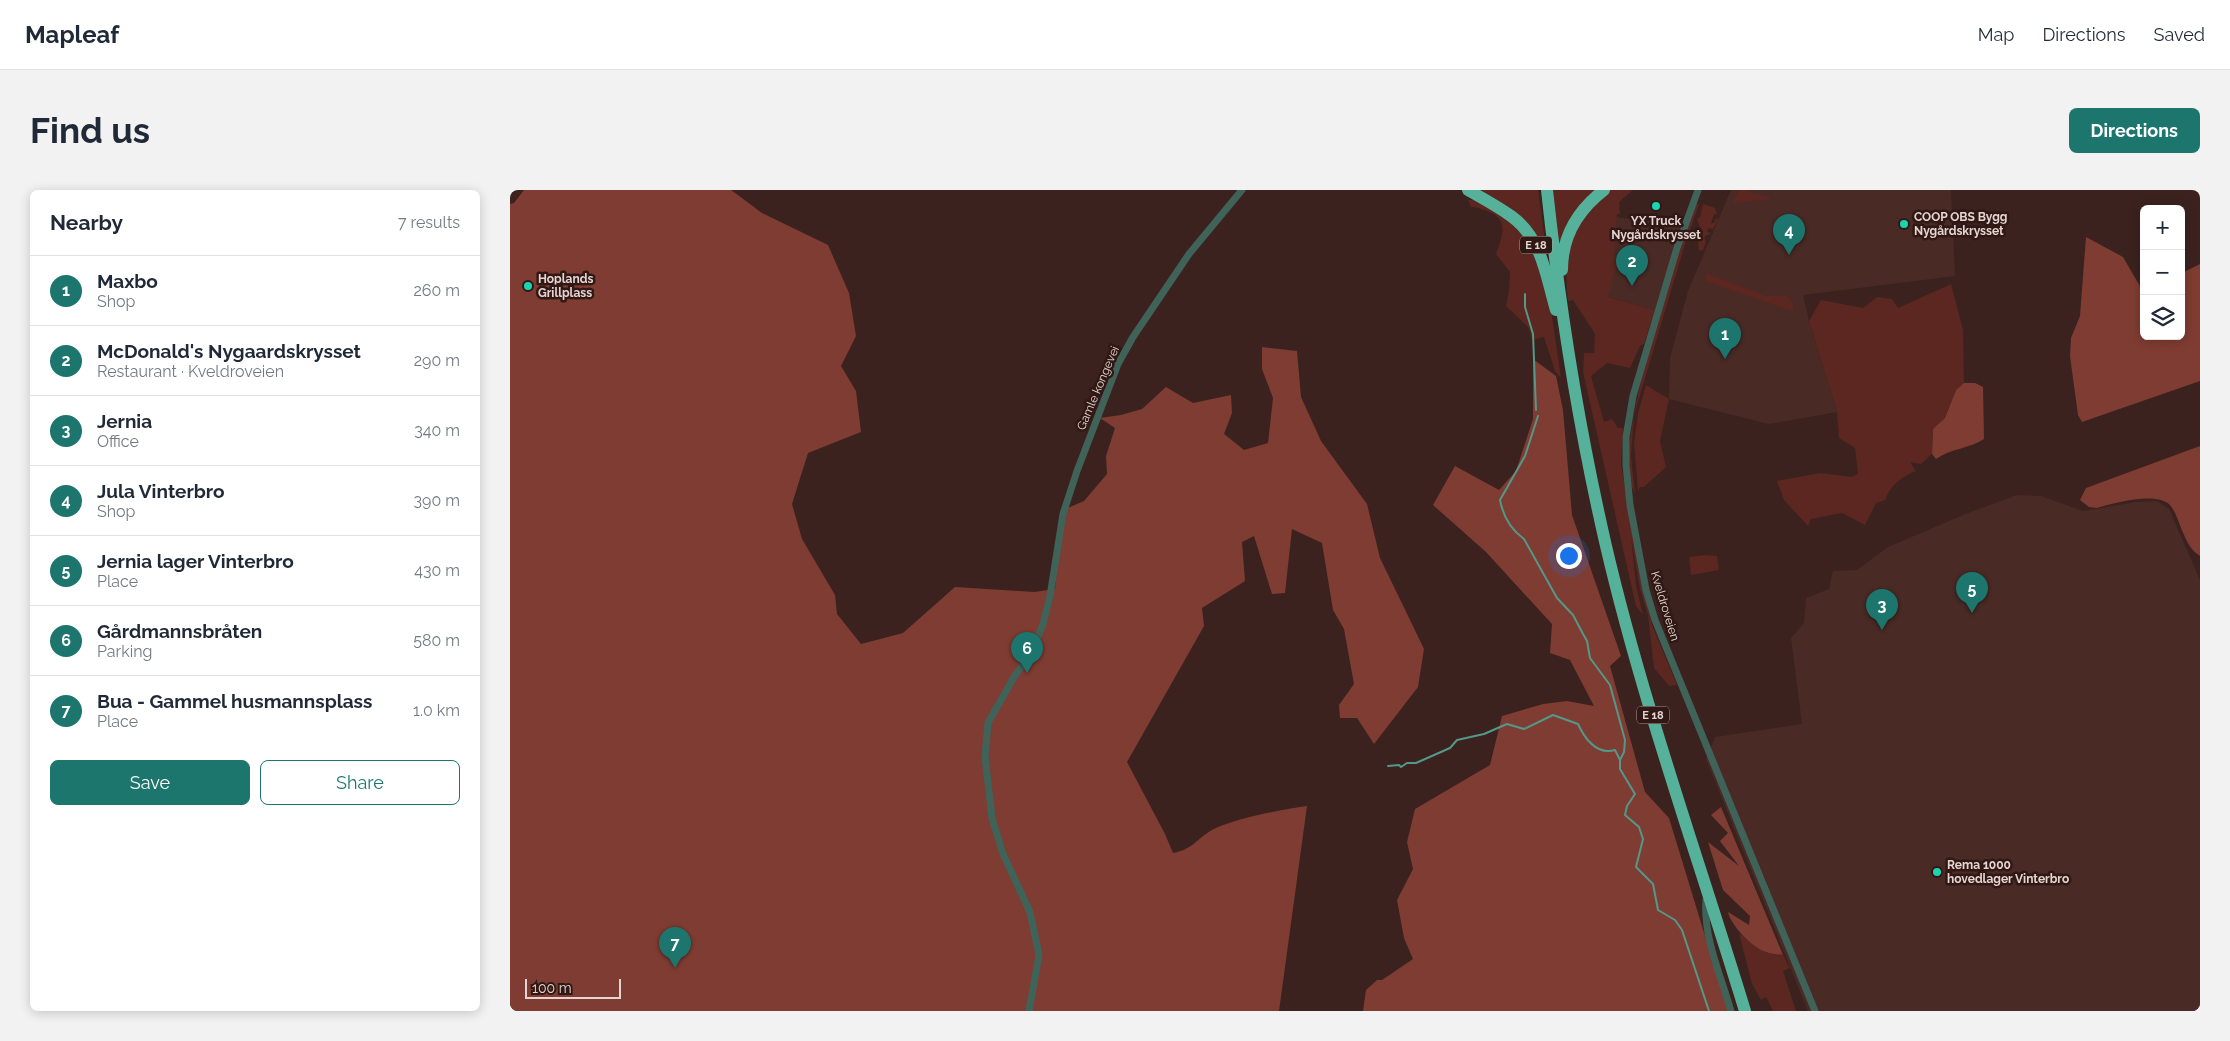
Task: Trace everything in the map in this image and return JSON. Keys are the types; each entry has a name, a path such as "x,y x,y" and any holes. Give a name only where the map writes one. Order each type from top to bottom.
{"highway":[{"name":"E 18","path":"1468,190 1512,216 1532,238 1545,270 1561,331"},
{"name":"E 18","path":"1542,190 1561,331 1582,454 1615,598 1660,756 1740,1011"},
{"name":"E 18","path":"1547,190 1563,312 1587,454 1619,596 1658,735 1745,1011"},
{"name":"E 18","path":"1563,312 1562,264 1568,233 1583,208 1604,190"}],"street":[{"name":"Gamle kongevei","path":"1029,1011 1039,955 1030,912 1003,854 992,818 985,757 988,723 1014,677 1031,654 1043,624 1050,596 1063,514 1077,471 1118,364 1137,330 1184,262 1242,190"},
{"name":"Kveldroveien","path":"1698,190 1677,248 1633,396 1625,444 1628,492 1645,584 1655,620 1814,1011"},
{"path":"1706,900 1705,911 1713,952 1732,1011"}],"shaded area":[{"path":"524,190 731,190 762,213 828,245 849,293 856,336 841,366 856,391 861,432 808,453 792,504 802,539 835,595 837,614 861,644 903,633 955,587 1034,592 1055,589 1063,510 1084,501 1107,474 1106,456 1115,428 1100,418 1142,409 1166,387 1193,403 1231,395 1232,413 1224,434 1244,450 1268,443 1273,398 1262,369 1262,347 1297,351 1301,397 1321,441 1367,504 1380,558 1424,649 1418,687 1374,744 1357,718 1340,718 1339,705 1354,684 1344,629 1333,610 1322,543 1292,529 1285,593 1272,594 1254,536 1242,542 1245,581 1202,608 1204,626 1127,762 1173,853 1186,849 1210,831 1237,820 1307,806 1279,1011 510,1011 510,204 514,203"},
{"path":"1474,190 1538,190 1549,271 1536,239"},
{"path":"1551,190 1600,190 1591,198 1560,266"},
{"path":"1610,190 1633,190 1619,202 1620,214 1617,214 1614,252 1619,264 1614,273 1608,297 1655,310 1644,344 1640,346 1630,368 1607,363 1591,376 1604,422 1612,419 1618,428 1623,428 1621,464 1639,573 1652,625 1677,685 1669,686 1654,668 1648,615 1640,589 1631,537 1636,585 1643,615 1636,606 1583,372 1584,353 1594,353 1595,334 1573,300 1568,301 1567,267 1572,239 1586,214"},
{"path":"1731,190 1951,190 1955,276 1803,295 1837,412 1769,424 1669,399 1670,358 1688,291"},
{"path":"1739,190 1750,190 1750,193 1767,196 1772,199 1733,203"},
{"path":"1468,200 1478,200 1502,213 1532,244 1550,303 1561,378 1555,371 1544,337 1532,340 1529,328 1506,306 1510,272 1496,254 1502,235 1502,224 1494,214 1471,207"},
{"path":"1696,204 1699,204 1685,244 1635,412 1662,306"},
{"path":"1703,204 1715,208 1717,215 1714,214 1711,223 1714,223 1717,217 1718,220 1713,229 1708,228 1707,232 1711,233 1704,237 1706,242 1703,250 1699,251 1697,230 1700,227 1697,219 1700,217"},
{"path":"1614,217 1681,225 1655,310 1608,297"},
{"path":"2086,237 2123,257 2140,286 2140,340 2185,340 2185,272 2200,264 2200,381 2082,422 2078,415 2070,356 2071,338 2080,316"},
{"path":"1706,273 1766,296 1787,296 1793,303 1794,312 1705,281"},
{"path":"1951,284 1963,330 1964,383 1956,390 1945,418 1933,429 1932,454 1921,464 1910,462 1916,471 1897,482 1885,500 1876,503 1865,525 1842,513 1811,519 1808,526 1784,500 1777,481 1820,473 1852,477 1858,474 1855,448 1839,438 1837,412 1809,321 1821,300 1863,308 1877,297 1892,299 1898,308"},
{"path":"1533,359 1556,376 1563,410 1572,515 1621,656 1610,666 1645,792 1669,818 1728,1011 1363,1011 1366,990 1377,980 1382,980 1413,959 1404,938 1397,900 1413,869 1407,842 1415,809 1490,765 1502,716 1543,704 1567,701 1594,706 1570,660 1550,653 1552,624 1486,552 1433,505 1455,466 1499,490 1516,471 1533,419"},
{"path":"1964,383 1975,383 1983,387 1984,439 1936,459 1932,454 1933,429 1945,418 1956,390"},
{"path":"1646,385 1669,399 1660,441 1666,467 1644,487 1640,487 1638,491 1634,443 1638,413"},
{"path":"1634,419 1631,456 1635,493 1629,471 1630,438"},
{"path":"2200,446 2200,556 2188,543 2169,504 2154,499 2144,499 2097,508 2089,507 2080,500 2086,488"},
{"path":"2017,495 2041,496 2083,511 2136,502 2157,501 2169,509 2200,580 2200,1011 1808,1011 1706,759 1715,737 1802,724 1791,638 1804,623 1806,598 1829,589 1833,571 1857,570 1888,547 1968,513"},
{"path":"1717,556 1719,570 1691,575 1689,557"},
{"path":"1721,807 1783,955 1768,953 1755,946 1743,936 1730,918 1728,912 1749,925 1750,916 1723,890 1708,842 1739,866 1720,841 1728,833 1711,815"},
{"path":"1739,933 1765,952 1783,955 1790,968 1783,971 1796,1011 1773,1011 1766,997 1761,1000 1752,984"}],"waterway":[{"path":"1525,294 1525,307 1533,334 1536,410"},
{"path":"1538,416 1525,456 1500,500 1501,506 1508,522 1524,539 1557,598 1573,615 1587,641 1590,658 1610,685 1625,740 1624,752 1620,760 1620,769 1635,794 1627,806 1625,815 1639,827 1643,839 1636,867 1653,884 1658,910 1675,920 1682,930 1709,1011"},
{"path":"1388,766 1399,765 1401,767 1407,763 1416,763 1450,748 1457,740 1484,734 1507,724 1524,729 1553,715 1578,724 1592,744 1603,750 1615,750 1620,760"}],"place":[{"name":"YX Truck Nygårdskrysset","path":"1656,206"},
{"name":"COOP OBS Bygg Nygårdskrysset","path":"1904,224"},
{"name":"Jula Vinterbro","path":"1789,255"},
{"name":"Hoplands Grillplass","path":"528,286"},
{"name":"McDonald's Nygaardskrysset","path":"1632,286"},
{"name":"Maxbo","path":"1725,359"},
{"name":"Jernia lager Vinterbro","path":"1972,613"},
{"name":"Jernia","path":"1882,630"},
{"name":"Gårdmannsbråten","path":"1027,673"},
{"name":"Rema 1000 hovedlager Vinterbro","path":"1937,872"},
{"name":"Bua - Gammel husmannsplass","path":"675,968"}]}
